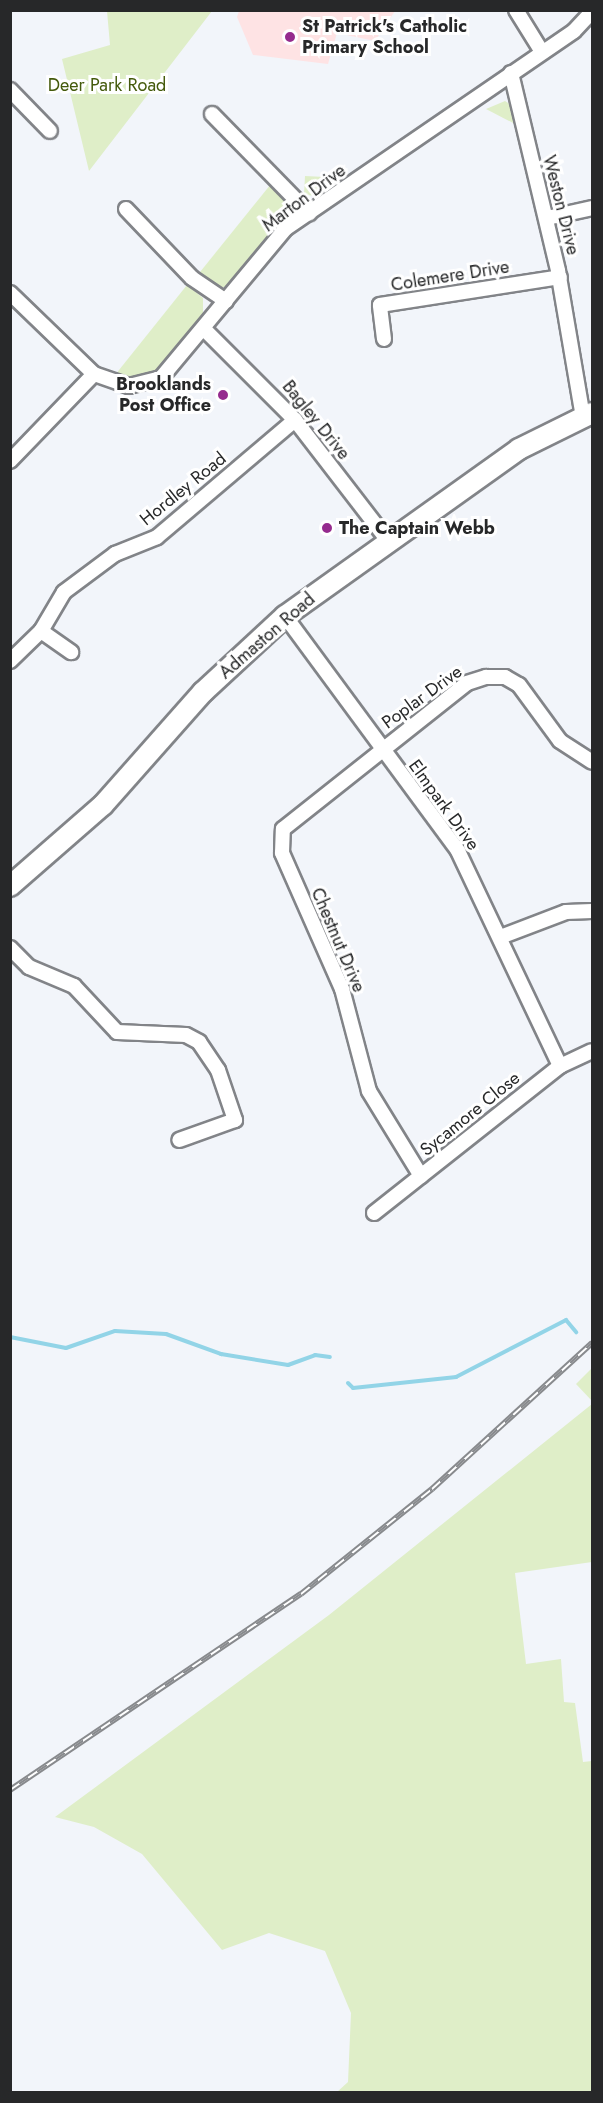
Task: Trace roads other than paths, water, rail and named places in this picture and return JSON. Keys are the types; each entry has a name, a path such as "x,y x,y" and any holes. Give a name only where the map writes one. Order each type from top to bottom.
{"street":[{"path":"516,10 542,52"},
{"name":"Marton Drive","path":"10,293 94,374 129,386 161,378 205,330 268,248 309,213 542,52 592,12"},
{"name":"Weston Drive","path":"511,73 547,218 588,416"},
{"path":"10,90 50,131"},
{"path":"212,114 309,213"},
{"path":"547,218 592,208"},
{"path":"126,209 192,278 226,301"},
{"name":"Colemere Drive","path":"384,339 380,305 560,277"},
{"name":"Bagley Drive","path":"205,330 296,420 389,542"},
{"path":"10,461 94,374"},
{"name":"Admaston Road","path":"10,886 103,805 203,692 285,616 519,449 588,416"},
{"name":"Hordley Road","path":"10,661 41,631 64,592 115,554 157,537 296,420"},
{"name":"Elmpark Drive","path":"285,616 380,750 458,851 503,936 529,1007 560,1066"},
{"path":"41,631 71,652"},
{"name":"Poplar Drive","path":"380,750 467,683 505,677 519,685 560,741 592,762"},
{"name":"Chestnut Drive","path":"380,750 289,819 281,847 342,990 369,1091 421,1176"},
{"path":"503,936 566,912 592,911"},
{"path":"10,948 29,967 74,986 117,1032 186,1035 199,1042 218,1070 235,1120 179,1140"},
{"name":"Sycamore Close","path":"374,1213 560,1066 592,1051"}],"waterway":[{"path":"348,1383 353,1388 456,1377 566,1320 576,1332"},
{"path":"10,1337 66,1348 115,1331 166,1334 221,1354 288,1365 315,1355 330,1357"}],"railway":[{"path":"10,1790 301,1594 432,1489 592,1343"}],"place":[{"name":"St Patrick's Catholic Primary School","path":"290,37"},
{"name":"Brooklands Post Office","path":"223,395"},
{"name":"The Captain Webb","path":"327,528"}],"park label":[{"name":"Deer Park Road","path":"107,85"}]}
